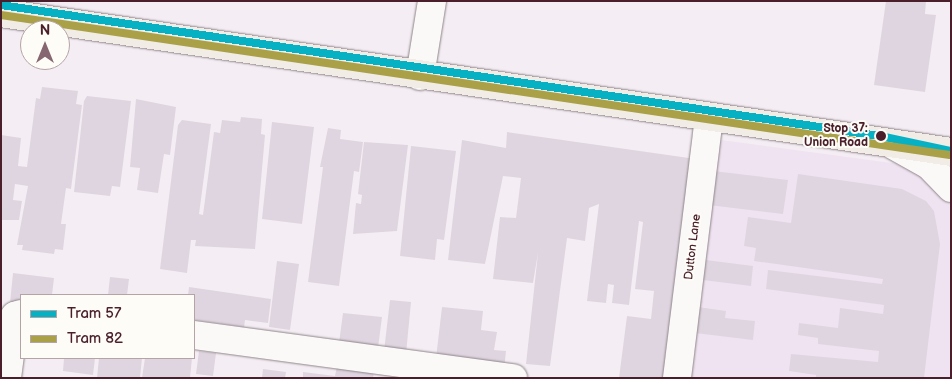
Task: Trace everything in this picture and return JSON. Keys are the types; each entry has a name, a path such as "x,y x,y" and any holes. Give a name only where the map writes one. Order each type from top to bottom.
{"main road":[{"path":"1,13 948,152"}],"street":[{"path":"420,76 432,1"},
{"name":"Dutton Lane","path":"677,378 709,117"},
{"path":"886,144 929,164 951,188"},
{"path":"7,378 15,316 20,314"},
{"path":"195,335 513,378"}],"shaded area":[{"path":"706,138 951,171 951,378 675,378"}],"building":[{"path":"886,1 926,1 925,14 936,15 925,92 874,85"},
{"path":"42,87 78,91 76,104 82,105 71,189 66,188 61,224 66,224 63,250 55,249 54,254 22,250 23,245 17,245 28,186 15,184 13,200 22,201 19,220 1,220 1,135 21,138 18,166 27,167 36,98 40,99"},
{"path":"87,96 131,101 120,187 112,186 110,196 74,192 84,101"},
{"path":"136,99 176,107 170,155 164,154 158,193 137,190 140,168 130,167"},
{"path":"241,117 262,119 261,134 265,135 255,249 195,246 196,240 191,240 187,273 160,269 178,125 182,120 211,124 199,214 203,215 214,132 220,133 222,120 240,122"},
{"path":"272,122 314,127 302,224 262,219"},
{"path":"328,128 341,130 340,139 363,142 359,172 354,171 339,286 308,282 323,167 320,167"},
{"path":"507,132 696,159 669,378 619,378 627,316 651,319 654,291 635,289 643,222 639,221 629,305 612,303 614,285 608,284 606,303 587,301 599,204 589,208 585,241 567,238 550,366 526,364 538,253 533,283 493,279 500,217 516,218 521,178 503,176 485,264 448,260 462,140 506,148"},
{"path":"364,142 408,145 397,231 353,234 356,203 361,204 362,195 358,194"},
{"path":"411,146 456,151 444,240 437,239 435,260 400,256"},
{"path":"713,171 788,180 783,214 709,205"},
{"path":"798,174 902,189 926,201 934,211 940,244 924,378 816,378 816,375 789,371 791,354 878,362 879,351 818,344 818,338 798,335 799,323 838,328 840,308 883,314 884,305 766,289 768,270 882,284 883,279 754,261 756,248 744,246 748,217 791,223"},
{"path":"706,260 753,266 751,286 703,280"},
{"path":"277,261 299,264 290,330 269,327"},
{"path":"13,273 54,278 52,294 20,294 20,305 10,303"},
{"path":"110,277 129,279 127,294 108,294"},
{"path":"189,287 271,299 268,323 245,320 244,327 195,320 195,294 188,294"},
{"path":"390,300 411,302 406,354 384,351"},
{"path":"442,307 483,311 481,330 497,332 494,350 506,351 504,370 436,358"},
{"path":"698,307 726,311 725,318 755,321 753,340 695,333"},
{"path":"343,313 382,317 378,348 339,343"},
{"path":"199,351 216,353 213,376 196,374"},
{"path":"64,359 95,359 93,375 63,371"},
{"path":"99,359 142,359 140,378 97,378"},
{"path":"145,359 192,359 190,378 142,378"},
{"path":"337,366 374,371 373,378 303,378 303,372 335,376"},
{"path":"263,369 286,372 285,378 262,378"}],"tram line":[{"name":"57","path":"1,5 880,136 951,151"},
{"name":"82","path":"1,15 950,155"}],"place":[{"name":"Stop 37: Union Road","path":"881,136"}]}
